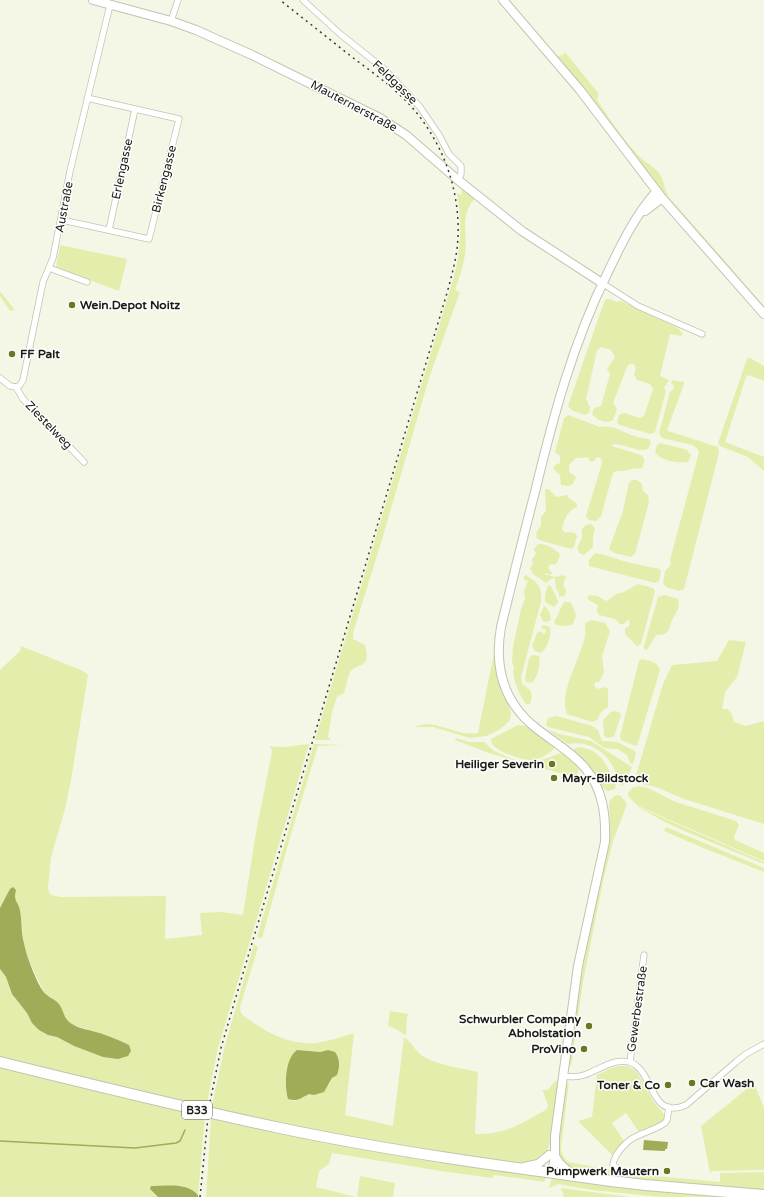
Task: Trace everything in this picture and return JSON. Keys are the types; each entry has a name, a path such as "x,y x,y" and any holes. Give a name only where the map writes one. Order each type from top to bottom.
{"highway":[{"name":"B33","path":"0,1062 186,1107 281,1128 396,1150 549,1173 645,1185 764,1195"}],"main road":[{"name":"Mauternerstraße","path":"93,0 171,21 196,30 231,45 380,118 406,135 458,180 522,230 602,284"},
{"path":"503,0 580,90 660,194 764,314"},
{"path":"549,1173 578,966 605,842 606,825 601,798 593,779 586,768 568,751 526,719 511,700 501,675 499,642 512,581 558,399 572,358 587,318 620,247 634,223 660,194"},
{"name":"B33","path":"513,1167 538,1164 552,1155 563,1168 581,1177"}],"street":[{"path":"171,21 178,0"},
{"name":"Feldgasse","path":"303,0 339,33 384,69 420,107 439,135 449,154 461,166 461,174 458,180"},
{"name":"Austraße","path":"16,387 20,385 26,371 39,302 46,274 53,258 62,220 70,171 110,5"},
{"path":"87,98 135,109"},
{"name":"Birkengasse","path":"108,230 149,239 179,119 135,109"},
{"name":"Erlengasse","path":"108,230 135,109"},
{"path":"62,220 108,230"},
{"path":"49,268 87,282"},
{"path":"602,284 638,306 702,334"},
{"path":"0,378 10,386 16,387"},
{"name":"Ziestelweg","path":"16,387 23,399 84,462"},
{"name":"Gewerbestraße","path":"630,1062 644,955"},
{"path":"563,1076 583,1076 619,1061 630,1062 641,1070 657,1099 662,1105 680,1108 686,1105 746,1054 764,1044"},
{"path":"617,1168 613,1165 613,1161 621,1149 627,1142 636,1136 665,1123 667,1120 669,1107"}],"shaded area":[{"path":"507,0 509,0 557,56 563,55 565,52 599,94 597,100 612,123 642,159 659,173 668,196 764,306 764,310 672,204 603,116"},
{"path":"461,187 475,198 467,212 465,224 466,245 461,272 455,290 460,292 430,375 353,633 353,639 365,645 367,653 366,659 365,662 352,670 349,674 344,693 337,697 332,712 328,737 331,740 315,740 455,273 459,253 460,233 460,213 457,193 462,195"},
{"path":"60,245 127,259 119,291 56,267"},
{"path":"0,291 15,310 10,311 0,296"},
{"path":"606,299 611,299 616,302 621,301 678,328 683,334 681,336 670,334 660,376 669,380 664,388 666,391 655,432 651,434 619,425 617,422 619,415 624,413 640,418 644,416 653,389 650,384 637,380 634,374 636,368 634,364 629,364 627,367 613,403 617,409 613,420 608,422 602,421 592,414 594,408 601,406 610,374 607,369 615,357 611,350 601,347 597,350 586,399 590,407 589,413 585,415 573,411 568,406"},
{"path":"750,358 764,366 764,381 749,375 746,377 725,442 764,457 764,471 748,457 720,446 718,443 747,359"},
{"path":"672,380 684,382 684,384 667,430 718,447 719,453 684,589 679,591 666,587 663,583 665,571 671,565 670,560 699,452 697,448 692,445 662,438 659,433 670,392 673,390 674,386 671,383"},
{"path":"568,415 600,427 608,426 633,436 649,439 651,442 648,449 644,450 618,444 614,444 612,446 641,455 644,458 644,463 642,468 617,471 613,473 601,516 596,521 589,520 586,516 602,463 601,458 597,457 594,461 590,462 588,457 576,458 569,465 569,472 576,477 573,484 568,486 561,485 560,475 553,469 555,465 560,463 560,456 555,452 564,418"},
{"path":"661,443 687,450 691,455 688,462 670,461 662,458 655,452 657,445"},
{"path":"632,480 637,480 642,484 643,491 648,495 649,502 635,554 631,557 614,553 609,549 622,514 629,483"},
{"path":"545,489 549,489 556,497 567,495 577,504 577,507 566,516 562,529 565,533 575,533 577,536 574,547 571,549 539,540 536,537 537,531 541,526 541,517 546,511"},
{"path":"591,524 595,528 593,547 584,555 579,553 577,548 582,538 582,529 586,525"},
{"path":"538,544 550,547 560,554 555,565 550,564 548,568 552,573 551,575 544,574 555,577 563,575 566,577 563,585 566,590 565,596 559,597 555,579 552,578 546,583 533,574 530,568 533,564 532,560 536,554 534,549"},
{"path":"595,553 630,563 660,569 661,572 659,581 655,583 589,566 589,560"},
{"path":"526,575 537,583 541,593 541,602 521,677 522,684 528,688 532,694 530,704 526,704 518,691 513,671 514,666 512,664 513,647 521,609 525,599 524,591 528,581 524,580"},
{"path":"638,584 653,588 655,591 641,644 637,646 625,634 625,629 630,625 629,620 624,624 620,624 615,619 599,615 597,611 598,605 589,600 587,597 589,595 597,596 607,601 616,594 624,592"},
{"path":"548,585 552,587 558,602 554,607 545,602 545,595"},
{"path":"664,595 678,599 679,602 676,614 668,631 661,635 656,635 647,650 644,649 658,597"},
{"path":"564,602 570,602 576,616 573,624 567,626 556,625 554,622"},
{"path":"544,606 550,614 551,620 547,622 543,621 540,615"},
{"path":"592,620 605,623 610,631 602,656 604,672 599,682 595,682 594,686 598,689 604,687 608,689 608,707 601,712 597,720 592,722 567,714 565,696 571,675 583,645 585,623"},
{"path":"543,625 550,627 550,638 541,653 535,651 532,646 537,633 540,631 544,634 546,632 545,629 542,629 541,627"},
{"path":"729,640 746,642 737,677 725,692 722,709 727,709 732,714 734,722 746,726 764,721 764,824 684,799 656,787 635,782 663,684 672,665 717,661"},
{"path":"21,646 83,671 88,675 71,780 65,809 51,857 48,887 49,892 52,895 60,897 166,896 165,939 202,935 200,913 221,912 243,915 256,832 272,752 269,746 284,747 309,744 218,1048 206,1108 0,1059 0,969 6,977 12,994 27,1013 32,1023 48,1035 57,1037 74,1046 103,1057 105,1036 71,1024 64,1018 63,1010 58,1003 50,998 43,990 29,961 24,944 20,908 15,901 14,896 0,908 0,670 20,651"},
{"path":"494,653 497,676 511,712 510,720 505,725 499,730 486,736 470,738 433,727 414,727 427,724 440,726 458,732 471,734 478,733"},
{"path":"532,655 539,656 539,663 538,671 532,683 526,682 525,678 529,658"},
{"path":"642,659 655,663 660,670 637,746 621,740 620,736 639,661"},
{"path":"616,711 621,715 614,737 608,738 604,736 603,720 611,712"},
{"path":"557,716 592,726 598,730 602,741 617,742 635,751 636,754 633,764 630,763 627,755 617,749 604,748 589,737 548,727 546,724 548,718"},
{"path":"518,725 528,727 556,747 548,754 534,760 528,760 507,754 493,745 491,739"},
{"path":"547,729 559,734 591,741 632,767 625,783 623,785 620,784 610,761 600,751 584,744 568,744"},
{"path":"456,738 469,742 484,742 494,751 517,761 486,752 455,740"},
{"path":"314,744 344,745 318,746 291,834 262,938 257,937"},
{"path":"578,747 585,748 599,755 615,781 615,789 608,791 602,788 589,766 572,750"},
{"path":"561,753 573,762 579,769 576,778 525,763 533,763"},
{"path":"638,786 648,788 676,802 736,821 739,825 734,837 735,840 764,853 764,861 638,806 629,797 628,793 632,788"},
{"path":"614,796 621,796 627,804 613,841 603,881 583,982 571,1067 568,1059 583,967 608,843 610,825 609,802"},
{"path":"636,806 764,862 764,864 689,833"},
{"path":"666,827 764,868 764,872 664,831"},
{"path":"13,887 16,890 15,899 20,910 22,935 25,948 34,975 40,987 47,995 59,1004 69,1022 129,1045 131,1051 128,1056 118,1059 103,1057 74,1046 57,1037 48,1035 39,1030 32,1023 27,1013 12,994 6,977 0,969 0,908 10,889"},
{"path":"254,944 258,947 240,1007 241,1013 245,1017 269,1032 287,1040 296,1042 316,1043 354,1033 345,1115 393,1126 404,1037 421,1055 433,1061 448,1066 478,1072 475,1134 495,1133 512,1128 547,1109 548,1105 543,1091 541,1090 548,1090 555,1081 558,1081 549,1148 545,1156 534,1162 525,1163 394,1147 211,1110 224,1049","holes":["297,1050 320,1052 328,1050 332,1078 329,1085 306,1095 301,1099 294,1101 288,1099 287,1081"]},
{"path":"390,1011 409,1014 407,1017 406,1035 388,1026"},
{"path":"297,1050 320,1052 328,1050 335,1052 339,1060 339,1066 337,1075 332,1078 324,1092 314,1095 309,1094 295,1100 288,1099 286,1073 290,1059"},
{"path":"0,1065 200,1113 200,1116 205,1117 198,1195 196,1192 152,1192 158,1197 0,1197"},
{"path":"619,1066 627,1066 635,1070 653,1101 665,1117 663,1122 639,1132 626,1113 612,1123 624,1141 613,1156 578,1121 592,1117 597,1075"},
{"path":"569,1082 561,1147 563,1156 569,1162 624,1173 720,1182 720,1173 764,1172 764,1192 645,1181 569,1168 558,1157 558,1136 566,1087"},
{"path":"754,1083 764,1108 764,1170 712,1171 710,1173 701,1126"},
{"path":"215,1117 425,1158 437,1163 447,1162 546,1176 546,1178 544,1182 495,1175 492,1178 332,1153 329,1164 319,1171 316,1187 356,1197 206,1197 211,1118 215,1119"},
{"path":"644,1140 668,1142 667,1149 665,1149 665,1151 643,1150"},
{"path":"360,1176 395,1183 393,1197 357,1197"},
{"path":"552,1178 743,1197 660,1197 592,1190 558,1184 549,1188"},
{"path":"151,1186 182,1186 193,1191 198,1195 198,1197 158,1197 150,1189"},
{"path":"561,1188 630,1197 564,1197"}],"waterway":[{"path":"0,1141 135,1148 176,1143 180,1141 185,1130"}],"railway":[{"path":"200,1197 209,1107 221,1048 447,293 457,249 457,210 449,172 442,154 422,120 403,98 375,74 280,0"}],"place":[{"name":"Wein.Depot Noitz","path":"72,305"},
{"name":"FF Palt","path":"12,354"},
{"name":"Heiliger Severin","path":"552,764"},
{"name":"Mayr-Bildstock","path":"554,778"},
{"name":"Schwurbler Company Abholstation","path":"589,1026"},
{"name":"ProVino","path":"584,1049"},
{"name":"Car Wash","path":"692,1083"},
{"name":"Toner & Co","path":"668,1085"},
{"name":"Pumpwerk Mautern","path":"667,1171"}]}
